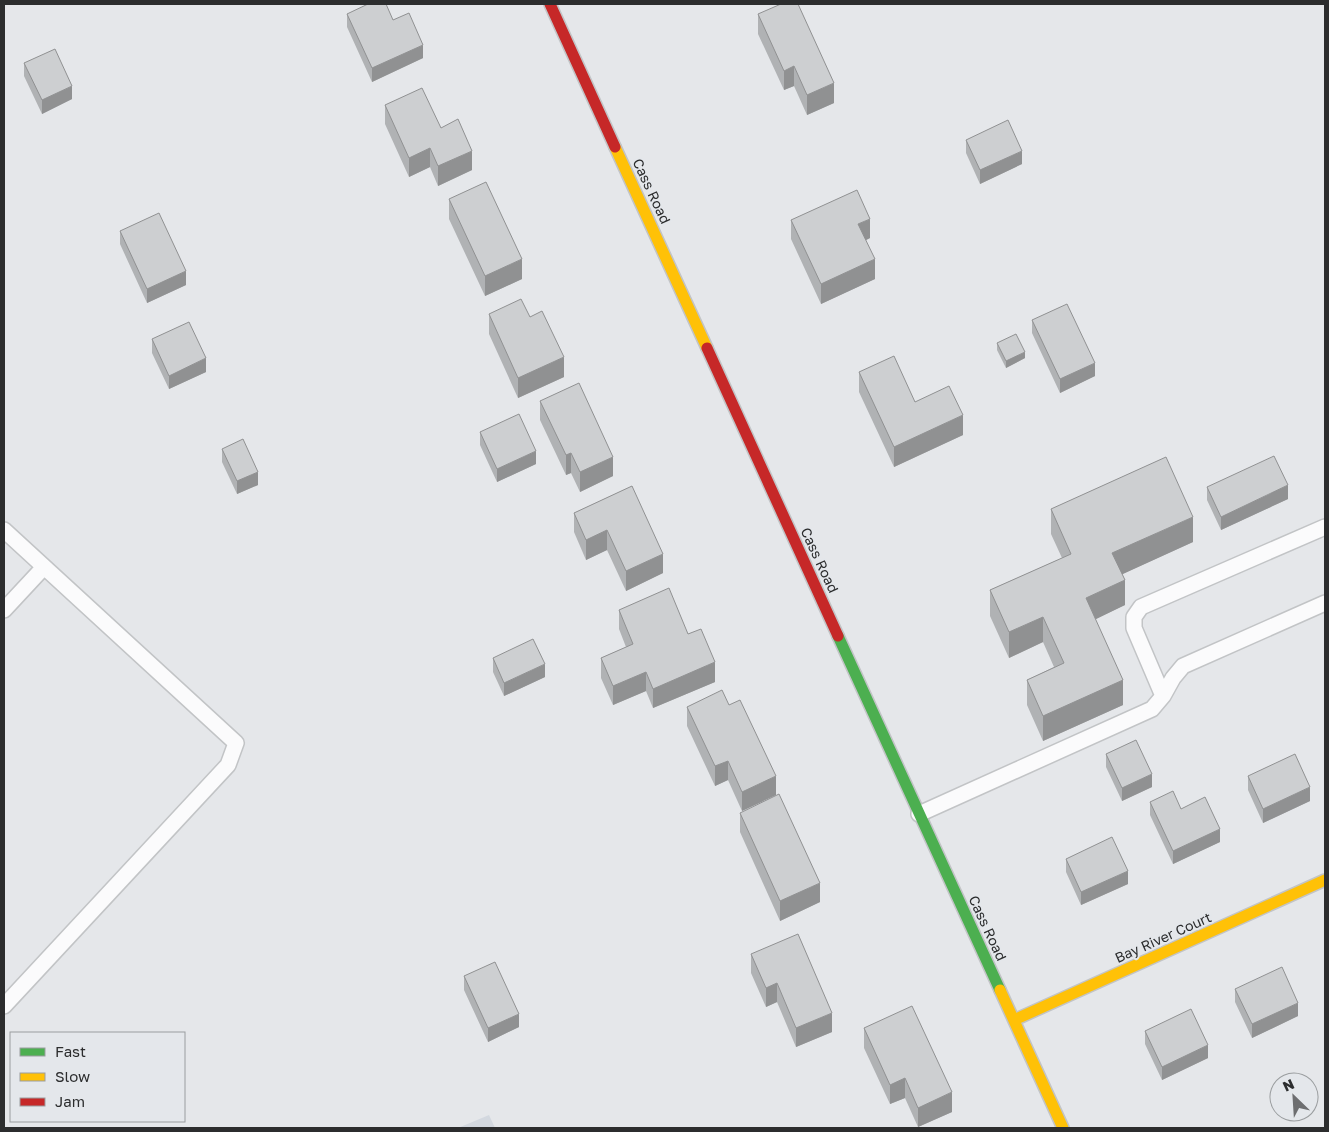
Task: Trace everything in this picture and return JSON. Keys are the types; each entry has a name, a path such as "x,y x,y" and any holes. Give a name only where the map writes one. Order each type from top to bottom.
{"street":[{"name":"Cass Road","path":"550,4 1063,1128"},
{"name":"Bay River Court","path":"1014,1020 1325,880"}],"lane":[{"path":"1162,696 1134,628 1134,617 1140,607 1325,527"},
{"path":"4,530 236,743 228,765 4,1006"},
{"path":"4,610 44,567"},
{"path":"920,814 1152,709 1183,666 1325,602"}],"shaded area":[{"path":"489,1115 495,1128 458,1128"}],"building":[{"path":"368,4 386,4 393,20 409,13 423,45 372,68 347,14"},
{"path":"781,4 798,4 834,83 807,95 794,66 784,71 758,14"},
{"path":"55,49 72,86 42,100 24,63"},
{"path":"422,88 441,128 458,119 472,151 438,166 430,148 409,158 385,105"},
{"path":"1008,120 1022,151 980,170 966,140"},
{"path":"486,182 522,259 485,276 449,199"},
{"path":"857,190 870,219 858,224 875,259 821,284 791,220"},
{"path":"159,213 186,271 147,289 120,231"},
{"path":"521,299 530,317 542,311 564,357 518,378 489,314"},
{"path":"1067,304 1095,363 1060,379 1032,320"},
{"path":"189,322 206,358 169,376 152,339"},
{"path":"1016,334 1025,352 1006,361 997,343"},
{"path":"894,356 915,402 949,386 963,415 894,447 859,372"},
{"path":"579,383 613,457 580,472 571,453 566,455 540,401"},
{"path":"519,414 536,451 497,469 480,432"},
{"path":"243,439 258,472 237,481 222,449"},
{"path":"1274,456 1288,485 1221,517 1207,487"},
{"path":"1166,457 1193,517 1112,553 1125,580 1086,598 1123,680 1043,716 1027,680 1064,663 1043,617 1009,632 990,590 1071,554 1051,509"},
{"path":"632,486 663,554 626,571 607,530 586,540 574,513"},
{"path":"669,588 688,634 701,629 715,662 653,689 646,672 613,686 601,658 633,644 619,610"},
{"path":"533,639 545,664 504,683 493,658"},
{"path":"722,690 729,705 740,700 776,776 742,792 728,761 715,766 687,707"},
{"path":"1136,740 1152,774 1122,788 1106,754"},
{"path":"1295,754 1310,787 1263,809 1248,776"},
{"path":"1173,791 1181,809 1205,797 1220,829 1173,851 1150,802"},
{"path":"779,794 820,883 780,901 740,813"},
{"path":"1112,837 1128,871 1081,892 1066,859"},
{"path":"798,934 832,1013 796,1028 777,983 766,988 751,954"},
{"path":"495,962 519,1014 488,1028 464,976"},
{"path":"1282,967 1298,1003 1252,1024 1235,989"},
{"path":"912,1006 952,1092 918,1108 905,1078 890,1085 864,1028"},
{"path":"1191,1009 1208,1045 1162,1067 1145,1031"}],"traffic: fast":[{"path":"838,636 1000,990"}],"traffic: slow":[{"path":"615,147 707,348"},
{"path":"1014,1020 1325,880"},
{"path":"1000,990 1063,1128"}],"traffic: jam":[{"path":"550,4 615,147"},
{"path":"707,348 838,636"}]}
